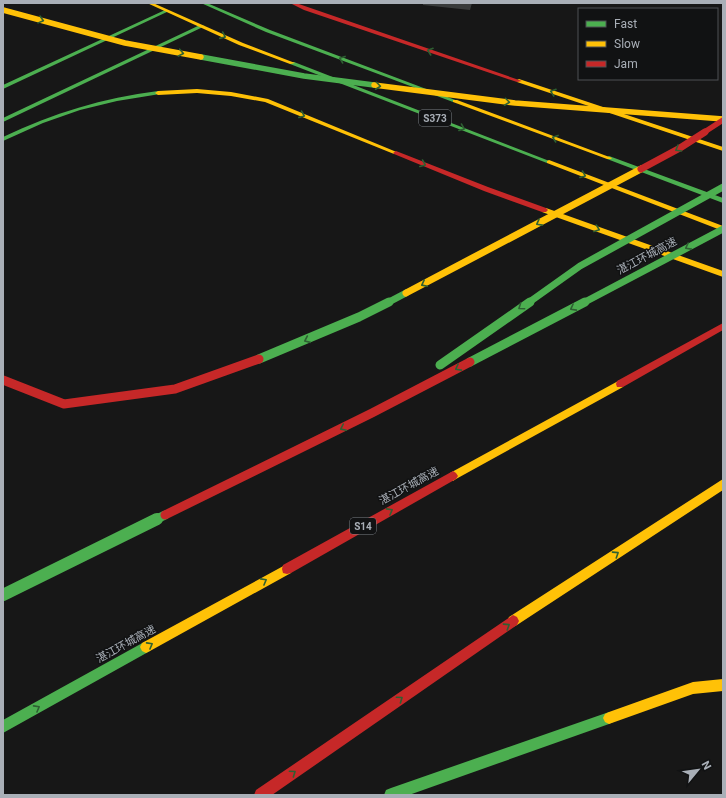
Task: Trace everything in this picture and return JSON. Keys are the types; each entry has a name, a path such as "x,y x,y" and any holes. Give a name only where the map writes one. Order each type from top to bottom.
{"main road":[{"name":"S373","path":"149,3 248,47 723,229"},
{"name":"S373","path":"203,3 268,31 723,201"},
{"path":"292,3 723,150"},
{"path":"3,10 125,43 304,76 515,103 723,119"},
{"path":"3,87 167,11"},
{"path":"3,120 202,26"},
{"path":"3,139 29,125 58,113 119,96 181,90 239,94 266,100 486,189 723,274"},
{"path":"3,380 64,404 175,389 271,356 359,317 476,257 680,148 723,119"},
{"path":"372,413 580,266 723,187"},
{"name":"湛江环城高速","path":"3,595 372,413 723,229"},
{"name":"湛江环城高速","path":"3,727 723,326"},
{"path":"261,795 494,634 723,484"},
{"path":"391,795 693,688 723,685"}],"traffic: fast":[{"path":"203,3 268,31 455,101"},
{"path":"3,87 167,11"},
{"path":"3,120 202,26"},
{"path":"201,57 304,76 374,85"},
{"path":"292,63 549,162"},
{"path":"3,139 41,122 78,109 117,99 158,93"},
{"path":"609,158 723,201"},
{"path":"440,365 580,266 723,187"},
{"path":"470,362 723,229"},
{"path":"259,359 359,317 406,293"},
{"path":"3,595 165,515"},
{"path":"3,727 146,647"},
{"path":"391,795 609,718"}],"traffic: slow":[{"path":"149,3 241,44 292,63"},
{"path":"3,10 125,43 201,57"},
{"path":"519,81 723,149"},
{"path":"374,85 515,103 723,119"},
{"path":"158,93 197,91 231,94 266,100 396,153"},
{"path":"455,101 609,158"},
{"path":"549,162 723,229"},
{"path":"406,293 641,169"},
{"path":"544,210 723,274"},
{"path":"453,476 620,384"},
{"path":"513,621 723,484"},
{"path":"146,647 287,569"},
{"path":"609,718 693,688 723,685"}],"traffic: jam":[{"path":"292,3 306,9"},
{"path":"306,9 519,81"},
{"path":"641,169 680,148 723,120"},
{"path":"396,153 486,189 544,210"},
{"path":"620,384 723,326"},
{"path":"3,380 64,404 175,389 259,359"},
{"path":"165,515 372,413 470,362"},
{"path":"287,569 453,476"},
{"path":"261,795 513,621"}]}
